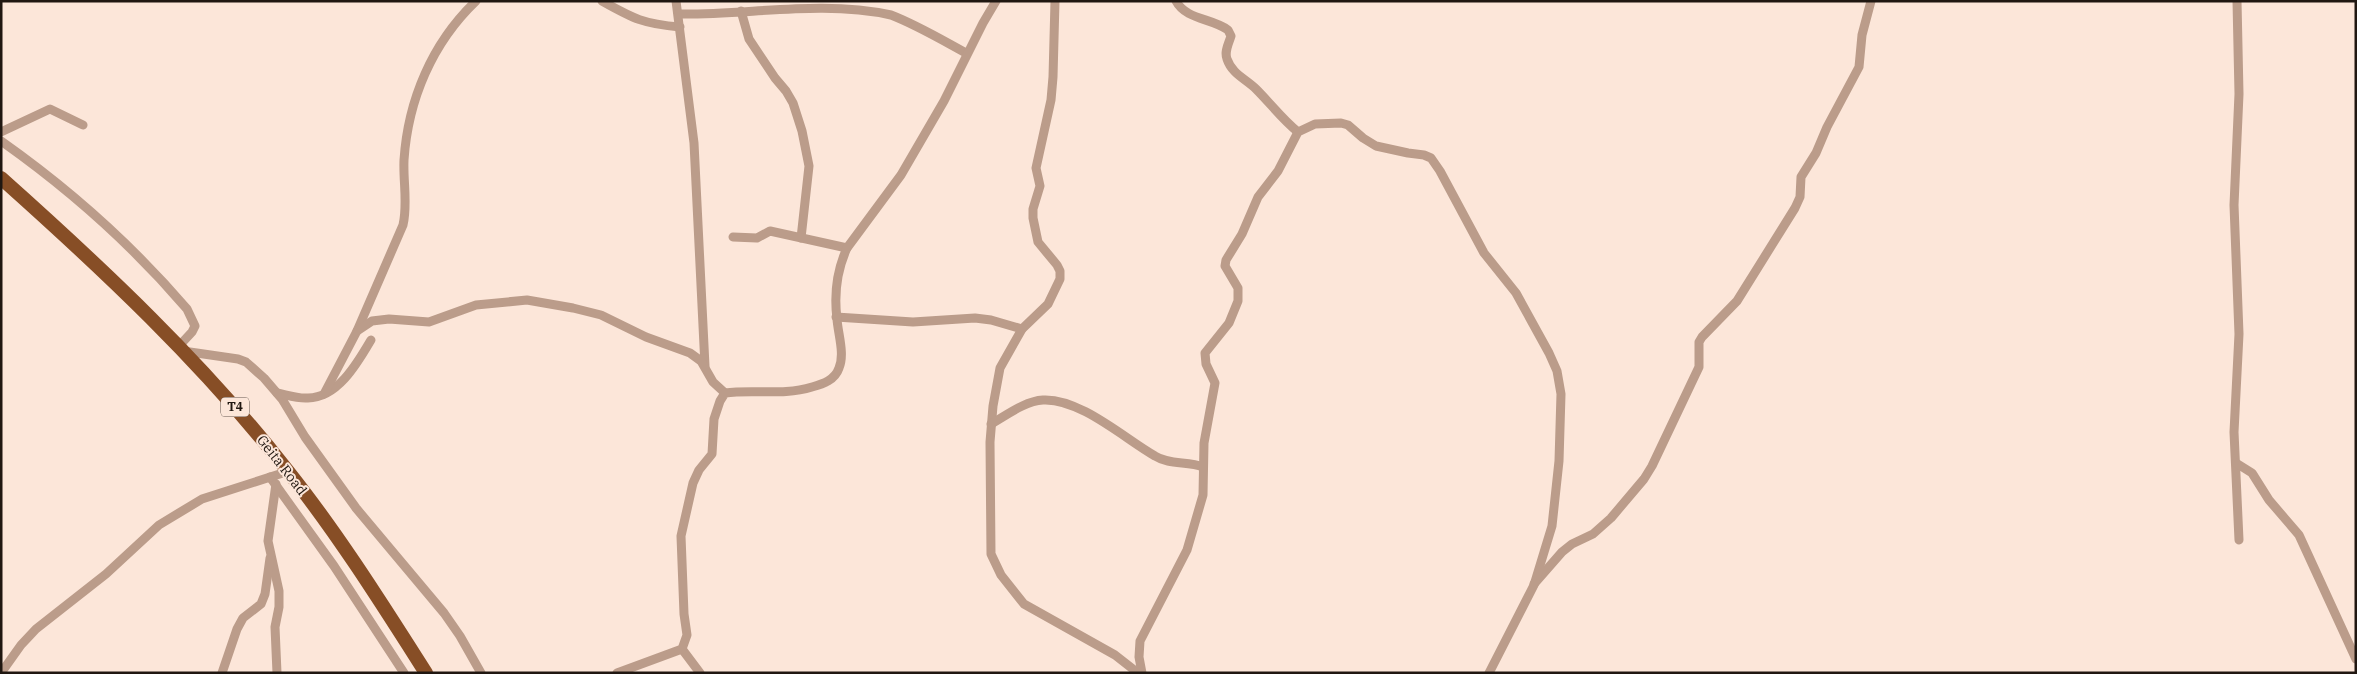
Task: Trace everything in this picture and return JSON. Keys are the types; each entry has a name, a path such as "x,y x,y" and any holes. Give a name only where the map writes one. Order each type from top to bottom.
{"highway":[{"name":"Geita Road","path":"1,178 122,289 181,348 245,418 289,471 353,559 426,673"}],"street":[{"path":"324,394 357,331 403,225 406,214 404,160 414,101 425,73 442,42 452,26 476,1"},
{"path":"602,1 629,17 654,25 680,27"},
{"path":"676,1 694,143 706,366 713,382 725,393 783,393 826,383 834,376 842,360 836,317 838,276 847,248 901,175 944,101 966,53 996,1"},
{"path":"1055,1 1051,100 1036,168 1040,186 1033,209 1033,218 1038,242 1057,265 1060,271 1060,279 1048,304 1022,329 1000,368 991,424 989,523 991,554 997,570 1024,604 1115,655 1138,673"},
{"path":"1176,1 1182,10 1189,14 1228,30 1231,36 1226,52 1230,66 1260,93 1282,118 1298,132"},
{"path":"1534,585 1562,552 1572,544 1593,534 1611,518 1652,466 1698,367 1699,342 1702,336 1737,301 1796,208 1800,196 1801,177 1816,153 1827,127 1859,67 1862,34 1871,1"},
{"path":"2237,1 2239,94 2234,205 2239,334 2234,432 2240,540"},
{"path":"679,14 741,11 787,4 837,4 859,7 890,15 912,24 966,53"},
{"path":"741,11 749,39 786,91 802,131 809,166 801,238"},
{"path":"1,132 50,108 83,125"},
{"path":"1142,673 1139,656 1140,641 1187,550 1203,495 1204,443 1215,384 1206,364 1205,353 1229,323 1238,301 1238,288 1228,273 1226,260 1242,234 1258,198 1278,171 1298,132 1315,124 1341,123 1348,125 1376,146 1431,158 1440,171 1484,253 1516,293 1558,371 1561,394 1559,461 1552,526 1534,585 1489,673"},
{"path":"1,141 50,176 69,193 165,284 187,308 195,326 181,348 246,362 277,393 333,477 444,612 481,673"},
{"path":"732,237 757,238 770,231 847,248"},
{"path":"357,331 376,320 429,322 476,304 509,300 540,301 601,315 646,337 690,353 706,366"},
{"path":"836,317 913,322 975,318 991,320 1022,329"},
{"path":"277,393 307,398 324,394 334,389 344,379 371,340"},
{"path":"682,649 687,635 684,614 681,536 695,477 712,454 714,419 720,400 725,393"},
{"path":"991,424 1029,404 1042,400 1051,401 1093,416 1109,424 1156,457 1204,467"},
{"path":"2236,463 2252,473 2269,500 2299,535 2356,659"},
{"path":"2,673 21,645 36,629 106,574 159,525 202,499 289,471"},
{"path":"270,477 339,573 404,673"},
{"path":"222,673 237,629 243,618 261,604 265,594 270,558 269,530 276,484"},
{"path":"270,558 274,566 279,591 279,607 275,627 277,673"},
{"path":"616,673 682,649"},
{"path":"682,649 700,673"}]}
